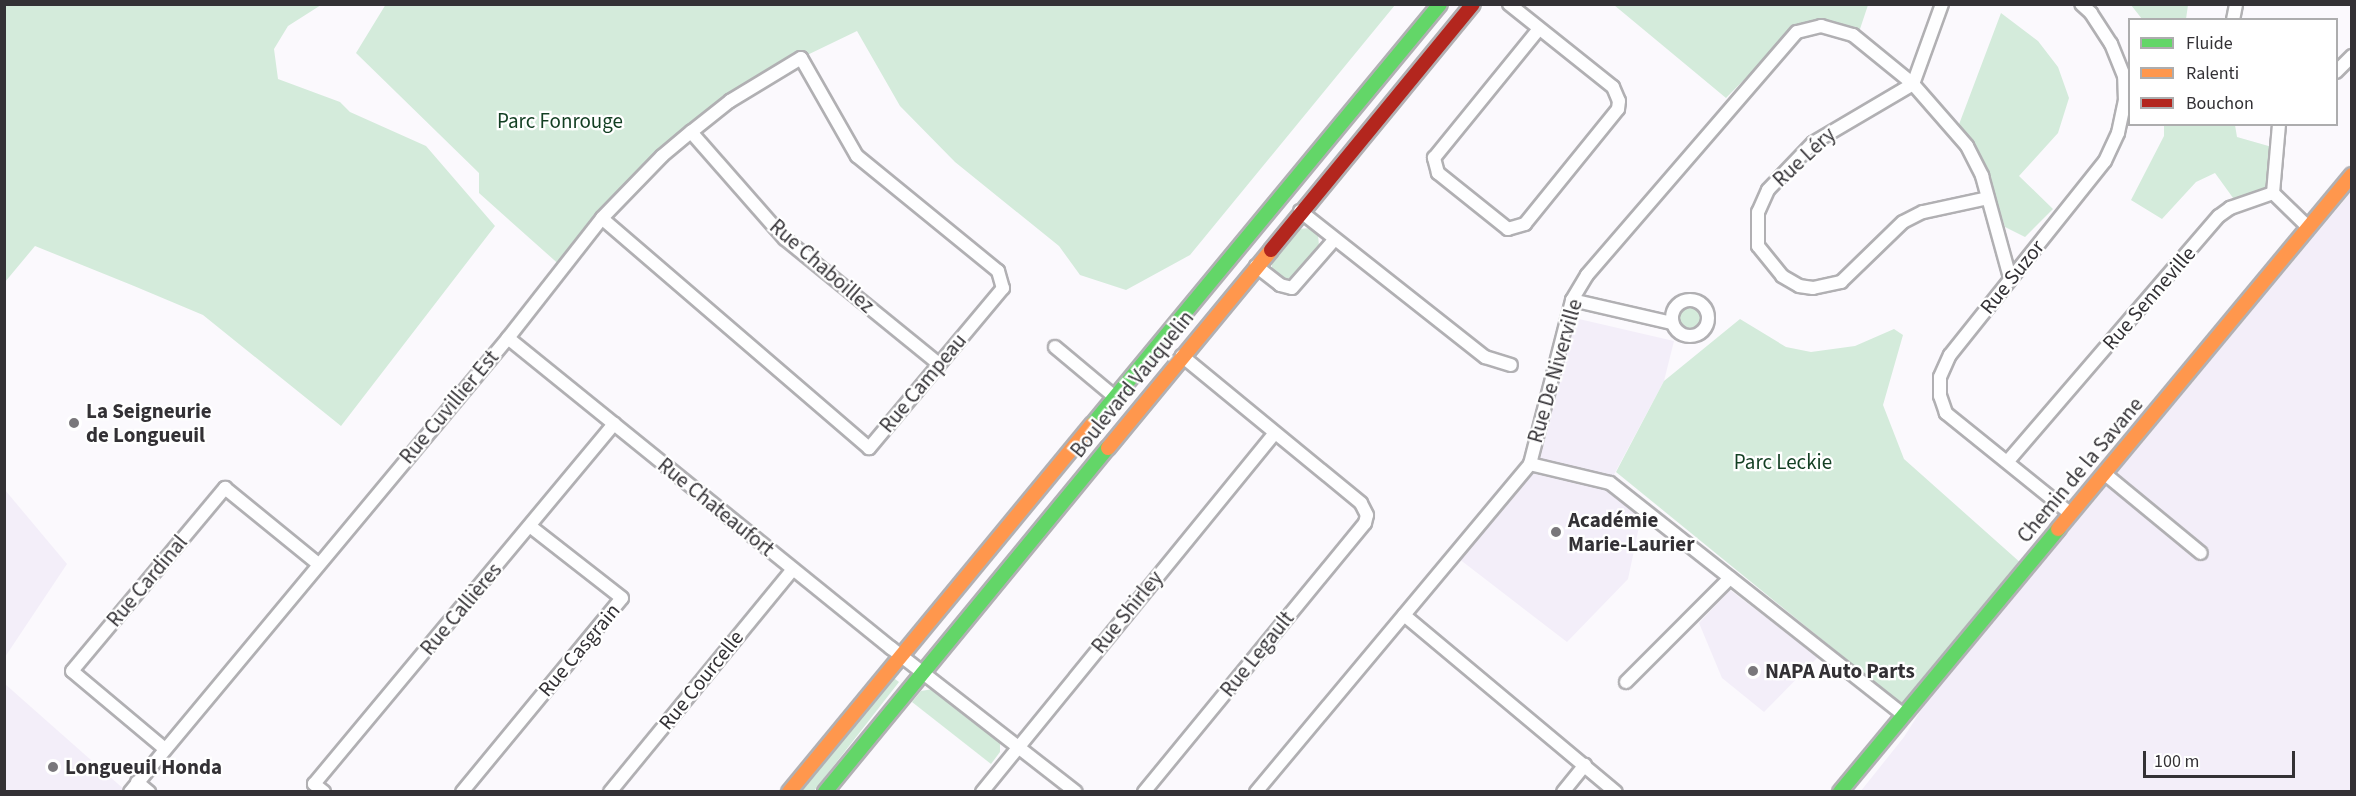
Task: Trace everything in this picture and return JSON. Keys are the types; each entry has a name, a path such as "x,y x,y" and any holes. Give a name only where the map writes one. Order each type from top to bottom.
{"street":[{"name":"Boulevard Vauquelin","path":"789,792 1440,4"},
{"name":"Boulevard Vauquelin","path":"825,792 925,673 1300,211 1473,4"},
{"path":"1509,4 1613,87 1620,101 1618,109 1525,224 1508,229 1438,173 1434,158 1539,29"},
{"path":"1913,84 1942,4"},
{"name":"Rue Suzor","path":"2072,514 1946,413 1940,396 1940,377 1950,355 2105,161 2118,134 2125,100 2124,76 2106,36 2091,13 2081,4"},
{"name":"Rue De Niverville","path":"1256,792 1530,464 1572,300 1587,275 1797,32 1821,26 1853,35 1913,84 1967,146 1988,198 2010,278"},
{"path":"2338,71 2352,56"},
{"name":"Rue Cuvillier Est","path":"133,787 317,563 508,338 602,218 662,156 730,100 801,58"},
{"name":"Rue Campeau","path":"602,218 869,448 1002,288 998,272 857,156 801,58"},
{"name":"Rue Léry","path":"1913,84 1842,122 1783,171 1768,190 1757,221 1758,246 1769,265 1799,286 1828,286 1852,273 1886,235 1903,222 1923,212 1988,198"},
{"path":"2279,126 2273,194 2308,227"},
{"name":"Rue Chaboillez","path":"691,132 785,239 939,364"},
{"name":"Chemin de la Savane","path":"1840,792 2352,175"},
{"name":"Rue Senneville","path":"2008,461 2218,216 2230,208 2273,194"},
{"path":"1300,211 1485,357 1511,364"},
{"path":"1256,266 1280,285 1292,288 1334,240"},
{"path":"1572,300 1672,323"},
{"name":"Rue Chateaufort","path":"508,338 900,655 1076,792"},
{"name":"Boulevard Vauquelin","path":"1055,348 1116,398"},
{"path":"1182,356 1275,433"},
{"name":"Rue Callières","path":"324,792 314,784 614,424"},
{"name":"Rue Legault","path":"1144,792 1365,523 1367,514 1361,503 1275,433"},
{"name":"Rue Shirley","path":"982,792 1017,745 1275,433"},
{"path":"1530,464 1610,483 1904,715"},
{"path":"2105,474 2201,553"},
{"name":"Rue Cardinal","path":"165,749 72,671 225,488 317,563"},
{"name":"Rue Casgrain","path":"462,792 622,598 530,526"},
{"name":"Rue Courcelle","path":"610,792 793,569"},
{"path":"1626,682 1730,578"},
{"path":"1404,615 1617,792"},
{"path":"1563,792 1584,765"},
{"path":"133,787 149,792"}],"shaded area":[{"path":"2351,192 2351,791 1860,792 1904,737 1928,699"},
{"path":"1566,316 1674,341 1664,381 1610,482 1643,508 1628,579 1567,642 1454,555 1530,464"},
{"path":"5,490 67,564 5,657"},
{"path":"1730,590 1818,657 1764,712 1722,678 1699,623"},
{"path":"5,684 126,791 5,791"}],"green space":[{"path":"5,4 321,5 288,26 274,49 278,79 340,102 350,112 426,146 495,226 341,426 203,315 35,246 5,282"},
{"name":"Parc Fonrouge","path":"386,4 1395,5 1190,255 1126,290 1080,275 1059,246 955,162 900,106 857,31 801,58 662,156 563,268 479,193 479,173 356,53"},
{"path":"1614,5 1868,5 1859,32 1800,23 1726,98"},
{"path":"2131,5 2188,5 2186,18 2141,18"},
{"path":"2001,13 2038,41 2058,67 2069,98 2058,133 2019,176 2053,209 2025,237 2005,227 1984,164 1958,127"},
{"path":"2164,126 2235,126 2237,137 2272,147 2266,196 2236,202 2215,173 2196,182 2162,219 2131,200 2164,136"},
{"path":"1311,228 1318,234 1319,246 1297,274 1287,279 1272,271 1272,260 1298,229"},
{"path":"1692,305 1702,310 1707,320 1702,330 1692,335 1682,330 1677,320 1682,310"},
{"name":"Parc Leckie","path":"1740,319 1786,347 1811,352 1855,346 1894,329 1903,335 1883,405 1904,459 2022,564 1906,708 1616,472 1664,381"},
{"path":"891,676 899,682 814,791 797,792"},
{"path":"933,689 1000,741 1000,752 991,764 912,702 921,691"}],"traffic: fast":[{"path":"1092,425 1440,4"},
{"path":"825,792 1108,448"},
{"path":"1840,792 2058,529"}],"traffic: slow":[{"path":"2058,529 2352,175"},
{"path":"1108,448 1271,250"},
{"path":"789,792 1092,425"}],"traffic: jam":[{"path":"1271,250 1473,4"}],"place":[{"name":"La Seigneurie de Longueuil","path":"74,423"},
{"name":"Académie Marie-Laurier","path":"1556,532"},
{"name":"NAPA Auto Parts","path":"1753,671"},
{"name":"Longueuil Honda","path":"53,767"}]}
